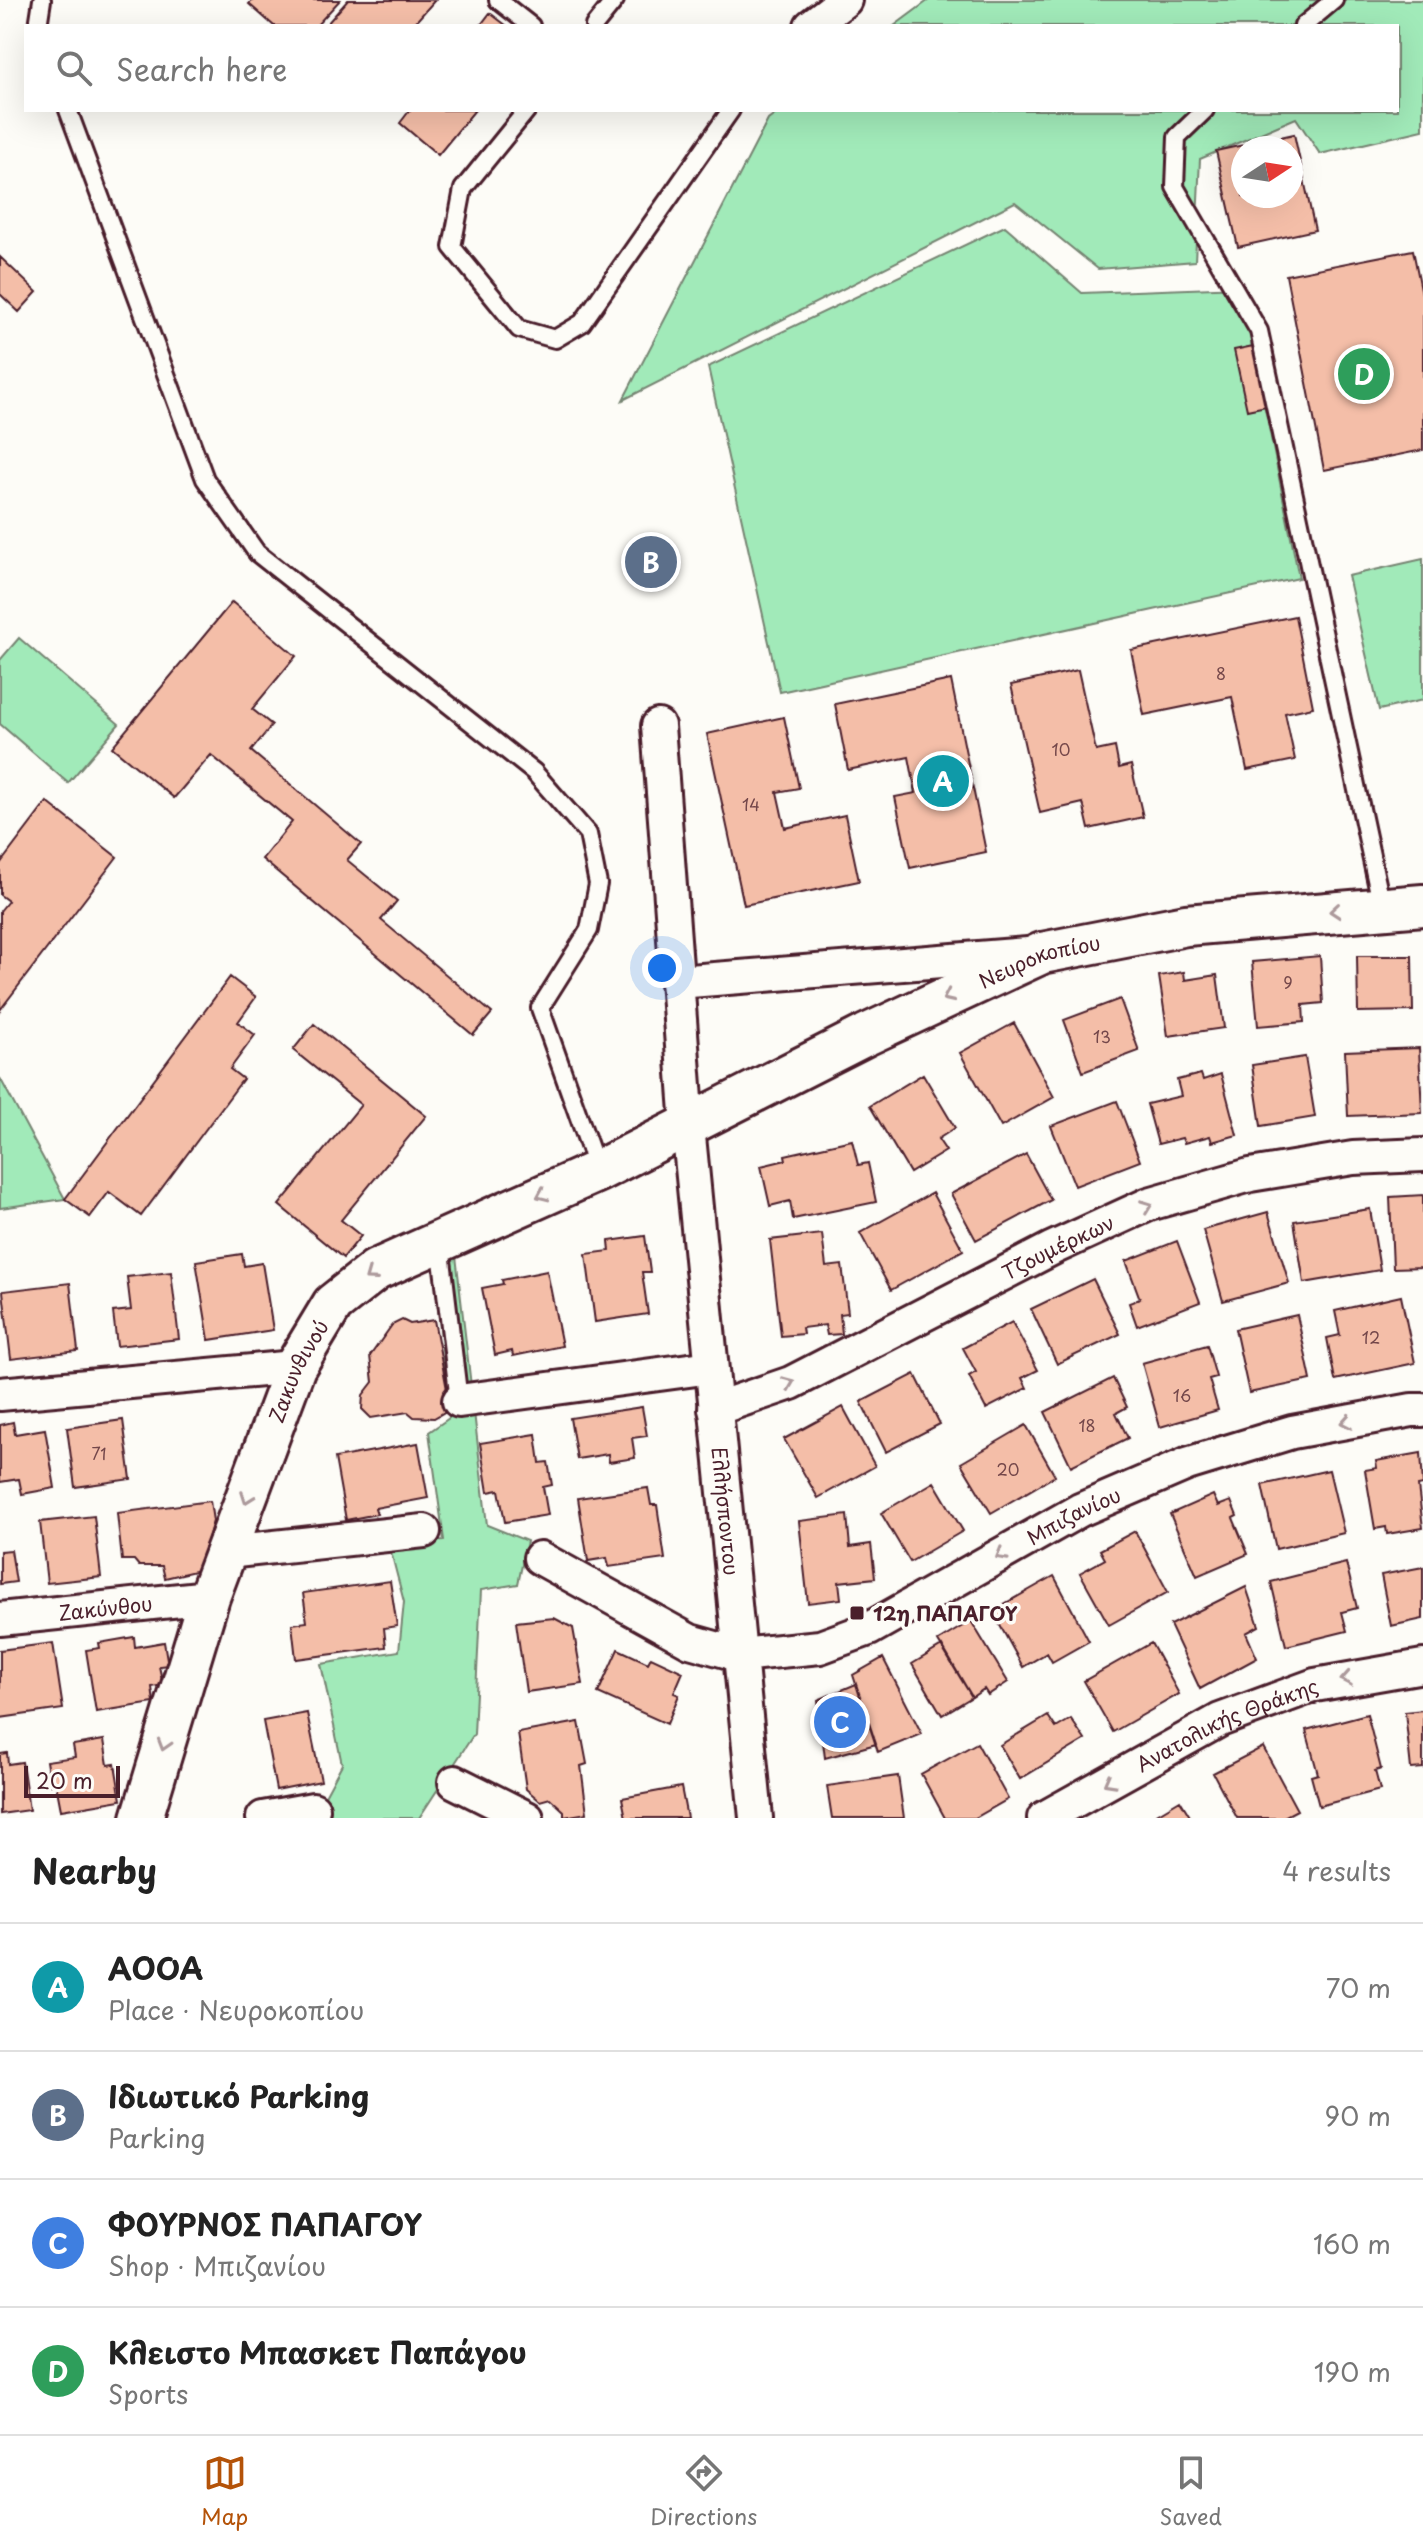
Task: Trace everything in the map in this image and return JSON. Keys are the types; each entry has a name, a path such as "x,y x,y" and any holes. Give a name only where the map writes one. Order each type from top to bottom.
{"street":[{"path":"814,24 845,0"},
{"name":"Ελλήσποντου","path":"658,726 688,1126 756,1818"},
{"name":"Νευροκοπίου","path":"688,1126 866,1035 1042,953 1186,925 1423,905"},
{"path":"677,982 1042,953"},
{"name":"Ζακυνθινού","path":"142,1818 209,1597 295,1367 333,1304 376,1270 598,1171 688,1126"},
{"name":"Τζουμέρκων","path":"715,1409 791,1383 1053,1248 1149,1204 1250,1175 1353,1158 1423,1155"},
{"path":"0,1394 295,1367"},
{"path":"459,1401 711,1367"},
{"name":"Μπιζανίου","path":"740,1655 820,1647 869,1629 1080,1510 1187,1464 1292,1432 1423,1410"},
{"path":"227,1552 424,1531"},
{"path":"540,1558 690,1641 740,1655"},
{"name":"Ζακύνθου","path":"0,1619 209,1597"},
{"name":"Ανατολικής Θράκης","path":"1044,1818 1220,1720 1315,1685 1423,1666"},
{"path":"455,1782 527,1818"},
{"path":"263,1818 313,1809"}],"lane":[{"path":"38,24 42,0"},
{"path":"498,0 528,24"},
{"path":"596,24 615,0"},
{"path":"1305,24 1334,0"},
{"path":"69,112 205,479 248,541 257,553 534,772 588,834 598,884 589,930 540,1008 598,1171"},
{"path":"525,112 463,189 452,247 519,329 555,339 582,323 730,112"},
{"path":"1203,112 1177,137 1175,187 1259,331 1382,907"},
{"path":"440,1242 459,1401"}],"green space":[{"path":"929,0 1423,0 1423,130 1320,154 1296,118 1254,136 1231,136 1231,146 1200,159 1195,261 1098,269 1015,202 623,400 768,120 778,112 1399,112 1399,24 897,24"},
{"path":"1005,226 1082,293 1241,287 1299,578 780,692 708,367"},
{"path":"1423,559 1423,700 1379,710 1348,576"},
{"path":"19,638 119,724 68,783 0,724 0,660"},
{"path":"0,1078 65,1199 0,1208"},
{"path":"455,1247 487,1525 527,1541 518,1584 481,1590 474,1734 419,1818 313,1818 342,1764 321,1664 399,1651 404,1602 390,1548 444,1540 429,1432 449,1418 433,1258"}],"building":[{"path":"253,0 340,0 318,24 272,24 249,4"},
{"path":"348,0 435,0 414,24 327,24"},
{"path":"490,13 504,24 482,24"},
{"path":"408,112 473,112 438,155 400,123"},
{"path":"1231,148 1231,208 1303,208 1303,175 1315,230 1238,247 1216,151"},
{"path":"1413,250 1423,299 1423,450 1324,470 1286,275"},
{"path":"0,257 37,292 19,312 0,294"},
{"path":"1258,345 1271,405 1247,410 1234,350"},
{"path":"232,602 296,656 252,709 272,725 251,751 361,844 347,860 397,901 381,920 492,1013 473,1035 262,859 292,822 211,755 174,798 112,747"},
{"path":"1295,616 1313,707 1285,713 1295,760 1247,770 1232,697 1144,715 1131,650"},
{"path":"1078,670 1096,751 1115,747 1119,768 1131,765 1143,817 1089,829 1083,803 1040,813 1011,685"},
{"path":"951,680 986,852 910,868 895,797 916,793 909,757 848,770 835,704"},
{"path":"784,717 799,788 777,792 785,828 845,815 859,881 744,905 707,734"},
{"path":"47,802 117,857 0,1010 0,911 8,901 0,895 0,864"},
{"path":"1320,956 1323,1003 1303,1005 1304,1022 1258,1026 1252,962"},
{"path":"1357,956 1412,956 1413,1011 1358,1012"},
{"path":"1184,972 1185,980 1217,975 1224,1028 1168,1036 1159,976"},
{"path":"230,977 256,997 238,1022 255,1035 230,1069 243,1079 141,1216 109,1192 90,1217 65,1199"},
{"path":"1120,999 1139,1051 1083,1072 1064,1020"},
{"path":"1014,1023 1054,1097 1001,1127 960,1053"},
{"path":"314,1024 426,1116 341,1220 361,1236 343,1258 279,1205 361,1105 293,1050"},
{"path":"1419,1048 1422,1113 1348,1116 1345,1051"},
{"path":"1305,1057 1315,1117 1261,1126 1252,1065"},
{"path":"923,1074 955,1128 938,1139 946,1151 910,1173 870,1106"},
{"path":"1201,1074 1203,1080 1221,1074 1237,1135 1212,1142 1210,1136 1184,1143 1182,1138 1158,1144 1147,1104 1181,1096 1177,1080"},
{"path":"1117,1101 1140,1161 1075,1186 1051,1126"},
{"path":"852,1140 858,1165 868,1163 876,1202 793,1219 790,1201 770,1206 761,1166 786,1160 785,1155"},
{"path":"1026,1154 1051,1200 976,1240 951,1194"},
{"path":"932,1193 963,1250 891,1290 860,1233"},
{"path":"1423,1195 1423,1267 1393,1268 1390,1197"},
{"path":"1370,1209 1380,1270 1304,1283 1294,1221"},
{"path":"1268,1212 1289,1283 1223,1301 1203,1230"},
{"path":"822,1234 826,1267 842,1265 848,1313 840,1314 842,1334 827,1335 825,1325 802,1328 803,1334 781,1336 770,1240"},
{"path":"645,1236 650,1272 642,1272 648,1314 595,1322 586,1254 610,1251 609,1241"},
{"path":"1177,1241 1200,1302 1137,1326 1129,1303 1140,1299 1126,1261"},
{"path":"242,1254 244,1266 262,1263 273,1330 209,1340 196,1261"},
{"path":"547,1271 562,1346 513,1356 512,1351 495,1355 482,1288 503,1284 502,1280"},
{"path":"171,1272 179,1339 117,1346 113,1312 131,1310 127,1277"},
{"path":"1093,1279 1120,1334 1057,1364 1031,1309"},
{"path":"70,1283 78,1351 11,1359 3,1291"},
{"path":"1401,1296 1415,1363 1335,1380 1327,1338 1340,1335 1335,1311"},
{"path":"1297,1315 1311,1380 1249,1393 1235,1329"},
{"path":"402,1320 410,1324 434,1320 449,1400 446,1411 434,1418 414,1417 408,1412 371,1418 362,1409 363,1395 373,1382 370,1356 392,1325"},
{"path":"1012,1322 1038,1370 1022,1378 1027,1388 986,1409 969,1376 976,1372 963,1348"},
{"path":"1207,1345 1216,1377 1209,1379 1218,1410 1160,1427 1142,1363"},
{"path":"915,1374 940,1424 886,1452 861,1402"},
{"path":"1113,1378 1127,1407 1116,1413 1128,1438 1071,1466 1045,1412"},
{"path":"642,1407 647,1436 632,1438 635,1458 609,1462 608,1454 577,1459 570,1418"},
{"path":"843,1407 875,1466 818,1498 784,1439"},
{"path":"123,1420 131,1479 75,1487 67,1428"},
{"path":"13,1422 15,1434 45,1429 55,1488 22,1494 19,1479 0,1482 0,1425"},
{"path":"1026,1425 1055,1476 991,1513 961,1463"},
{"path":"536,1434 540,1463 548,1462 552,1485 543,1487 548,1515 505,1522 499,1490 488,1492 480,1443"},
{"path":"418,1443 428,1498 375,1508 377,1514 346,1520 335,1458"},
{"path":"1421,1453 1423,1485 1418,1486 1423,1528 1387,1534 1386,1527 1375,1529 1365,1470 1377,1468 1376,1461"},
{"path":"1329,1470 1344,1533 1276,1549 1262,1485"},
{"path":"934,1482 963,1531 910,1562 881,1513"},
{"path":"648,1488 651,1505 657,1505 665,1559 609,1567 607,1558 588,1561 578,1498"},
{"path":"1213,1495 1218,1506 1231,1501 1237,1516 1233,1518 1248,1554 1197,1576 1170,1514"},
{"path":"210,1501 213,1521 199,1570 165,1578 162,1566 139,1566 134,1560 122,1560 117,1513"},
{"path":"847,1515 850,1547 871,1544 875,1578 839,1582 841,1599 808,1603 799,1521"},
{"path":"94,1516 101,1577 47,1583 40,1522"},
{"path":"1135,1531 1168,1592 1109,1625 1080,1573 1105,1559 1100,1550"},
{"path":"11,1550 16,1582 0,1584 0,1551"},
{"path":"1346,1563 1357,1608 1342,1612 1347,1631 1286,1646 1271,1582"},
{"path":"1423,1567 1423,1619 1391,1626 1381,1575"},
{"path":"1054,1576 1089,1641 1052,1662 1047,1653 1023,1667 992,1611"},
{"path":"390,1581 397,1626 384,1628 386,1647 296,1659 292,1624 307,1622 303,1593"},
{"path":"1246,1587 1259,1626 1246,1633 1257,1658 1200,1689 1170,1625"},
{"path":"554,1618 573,1628 583,1684 526,1692 516,1622"},
{"path":"971,1621 1008,1682 988,1695 984,1689 972,1697 938,1641"},
{"path":"134,1637 135,1647 164,1642 168,1665 159,1666 163,1685 152,1687 154,1703 96,1712 86,1650 100,1648 99,1643"},
{"path":"53,1643 63,1709 0,1718 0,1650"},
{"path":"1151,1643 1179,1694 1113,1732 1084,1681"},
{"path":"942,1646 972,1697 942,1715 912,1664"},
{"path":"618,1649 648,1663 651,1657 683,1672 674,1693 679,1695 667,1724 598,1693"},
{"path":"883,1658 922,1734 878,1752 853,1675"},
{"path":"856,1684 876,1744 825,1758 818,1700"},
{"path":"1423,1710 1423,1768 1411,1769 1405,1712"},
{"path":"307,1713 321,1781 276,1790 263,1721"},
{"path":"1367,1714 1381,1769 1375,1771 1380,1790 1319,1806 1311,1776 1318,1774 1306,1730"},
{"path":"1048,1716 1056,1728 1071,1719 1085,1740 1020,1779 1000,1745"},
{"path":"579,1722 587,1764 581,1766 587,1813 564,1817 564,1811 550,1798 540,1801 526,1789 518,1733"},
{"path":"104,1740 108,1765 115,1764 121,1800 61,1810 56,1784 50,1785 46,1761 75,1757 73,1745"},
{"path":"977,1743 1008,1799 975,1818 945,1818 921,1774"},
{"path":"1263,1747 1297,1810 1282,1818 1237,1818 1213,1773"},
{"path":"7,1753 8,1764 22,1762 29,1810 0,1814 0,1754"},
{"path":"898,1776 904,1818 832,1818 827,1786"},
{"path":"681,1787 687,1818 626,1818 622,1798"},
{"path":"1180,1800 1191,1818 1150,1818"}],"place":[{"name":"Κλειστο Μπασκετ Παπάγου","path":"1364,374"},
{"name":"Ιδιωτικό Parking","path":"651,562"},
{"name":"AOOA","path":"943,781"},
{"name":"12η ΠΑΠΑΓΟΥ","path":"857,1613"},
{"name":"ΦΟΥΡΝΟΣ ΠΑΠΑΓΟΥ","path":"840,1722"}]}
